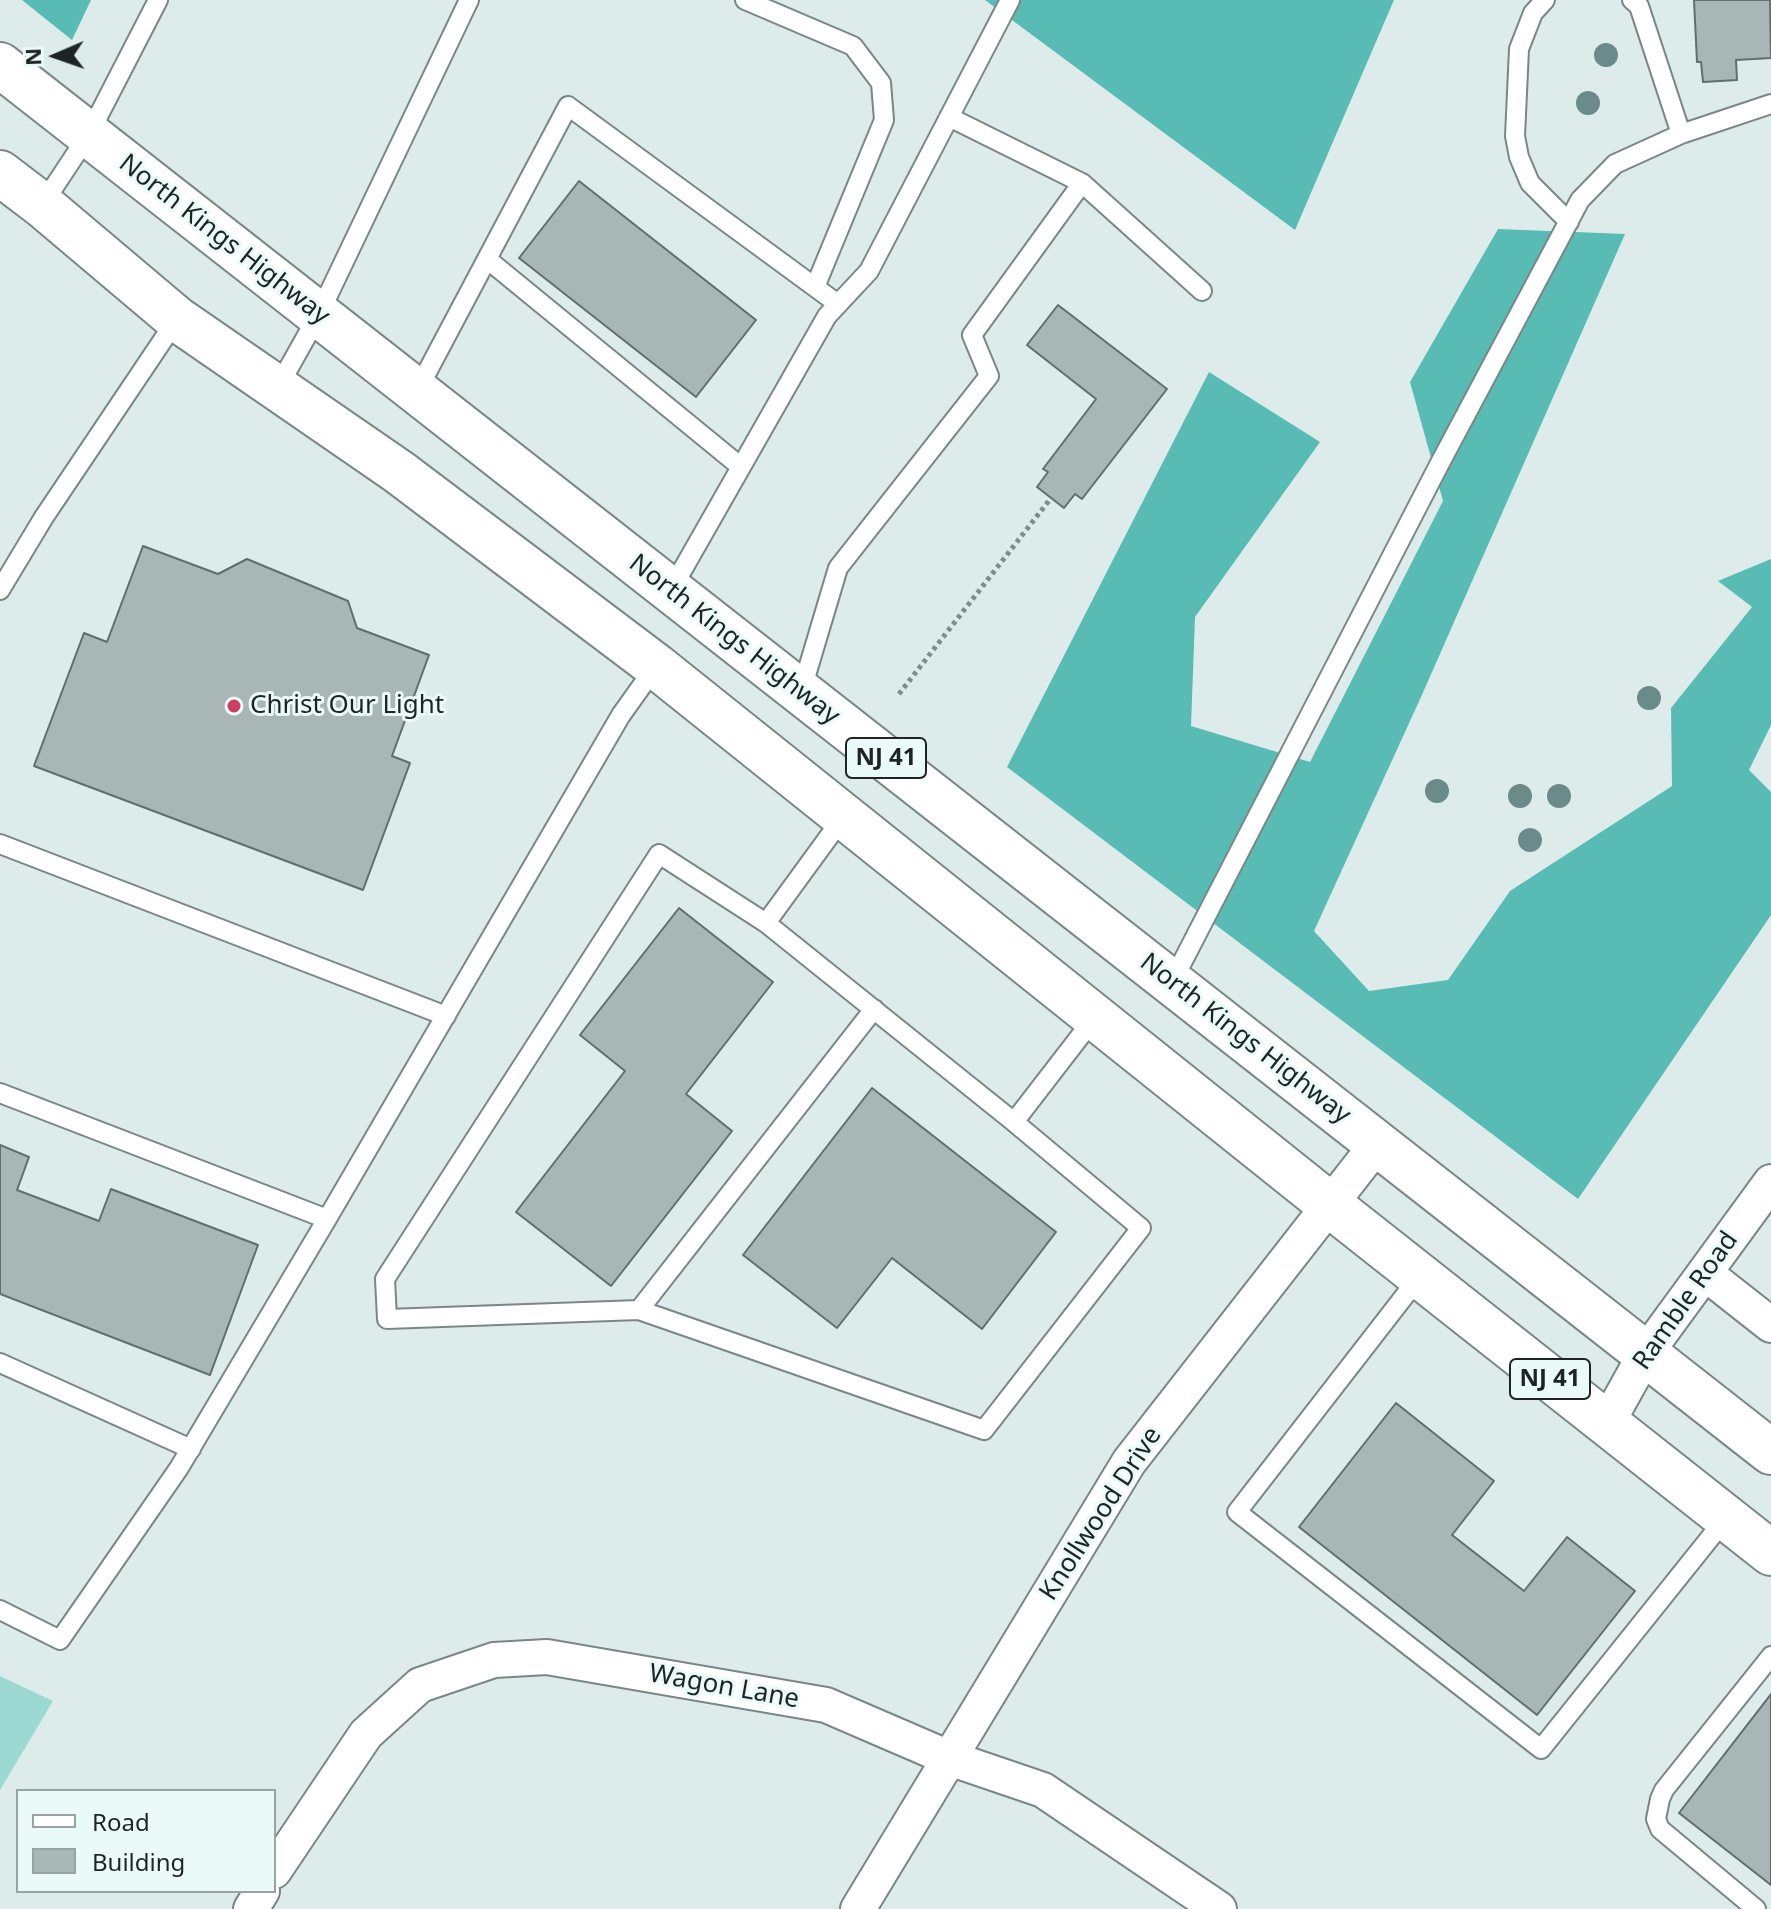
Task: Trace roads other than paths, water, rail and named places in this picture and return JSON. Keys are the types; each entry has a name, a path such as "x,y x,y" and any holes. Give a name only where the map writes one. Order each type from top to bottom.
{"main road":[{"name":"North Kings Highway","path":"0,65 1771,1452"},
{"name":"NJ 41","path":"0,173 177,319 399,472 656,666 1771,1553"}],"street":[{"name":"Knollwood Drive","path":"858,1909 1129,1462 1378,1143"},
{"name":"Ramble Road","path":"1607,1423 1646,1353 1771,1182"},
{"path":"1705,1273 1771,1325"},
{"name":"Wagon Lane","path":"276,1868 366,1734 420,1685 494,1660 547,1657 826,1705 949,1758 1043,1790 1219,1909"}],"lane":[{"path":"42,205 89,134 158,0"},
{"path":"278,387 319,314 469,0"},
{"path":"745,0 853,46 881,83 884,120 815,287"},
{"path":"671,590 827,316 869,271 1010,0"},
{"path":"1545,0 1533,13 1519,49 1515,136 1519,157 1530,183 1569,222"},
{"path":"1632,0 1639,6 1681,134"},
{"path":"1172,982 1440,463 1580,200 1615,164 1681,134 1771,104"},
{"path":"417,391 568,106 838,304"},
{"path":"949,117 1082,183 1202,291"},
{"path":"801,692 838,568 989,376 972,335 1082,183"},
{"path":"487,259 741,467"},
{"path":"0,590 44,517 177,319"},
{"path":"0,1610 60,1640 191,1449 621,715 656,666"},
{"path":"766,923 844,816"},
{"path":"0,844 446,1016"},
{"path":"659,854 766,923 1141,1228 984,1430 639,1310 387,1319 385,1279 659,854"},
{"path":"639,1310 874,1009"},
{"path":"1014,1122 1095,1017"},
{"path":"0,1093 327,1219"},
{"path":"1420,1276 1237,1512 1541,1749 1726,1518"},
{"path":"0,1363 191,1449"},
{"path":"1756,1909 1660,1829 1656,1819 1664,1790 1771,1656"}],"place":[{"name":"Christ Our Light","path":"234,706"}]}
